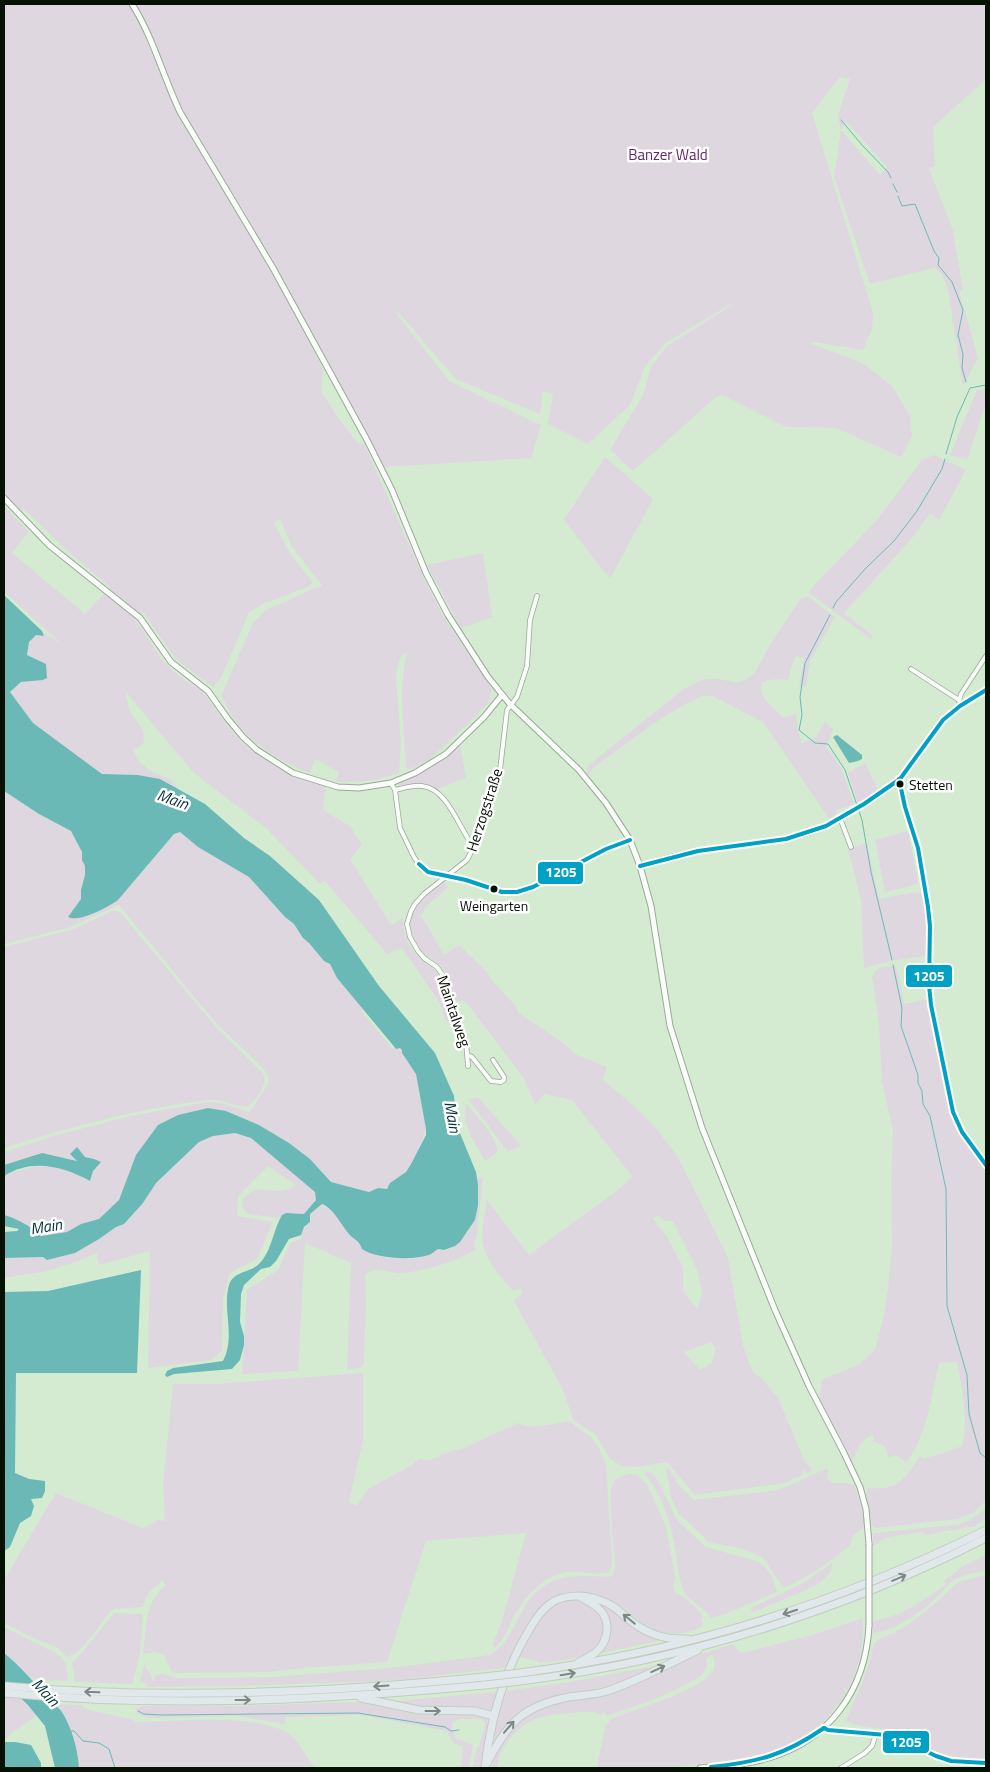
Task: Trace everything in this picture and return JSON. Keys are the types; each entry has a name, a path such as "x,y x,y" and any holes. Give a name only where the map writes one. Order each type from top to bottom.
{"highway":[{"path":"520,1677 707,1637 798,1609 879,1579 986,1530"},
{"path":"4,1686 141,1697 296,1699 351,1696 606,1667 712,1644 788,1620 923,1568 986,1538"},
{"path":"485,1768 498,1698 510,1667 523,1640 537,1618 551,1603 559,1599 579,1596 594,1598 606,1602 643,1630 654,1635 671,1639 707,1637"},
{"path":"575,1665 600,1648 604,1643 607,1629 603,1613 579,1596"},
{"path":"485,1768 506,1730 517,1718 534,1707 558,1699 604,1692 626,1684 712,1644"},
{"path":"4,1694 84,1699 305,1691 485,1681"},
{"path":"351,1696 419,1710 475,1711 494,1716"}],"street":[{"path":"132,4 148,34 180,112 277,275 380,466 438,598 502,696 579,770 606,803 630,840 640,866 651,906 670,1026 699,1119 775,1310 809,1386 860,1487 866,1509 869,1544 868,1647 859,1679 844,1706 824,1728 794,1748 779,1755 750,1762 700,1768"},
{"path":"4,498 49,545 140,618 171,662 208,691 243,737 257,750 279,765 304,778 348,788 391,783 415,773 446,754 484,717 502,696"},
{"name":"Herzogstraße","path":"446,876 467,860 474,847 497,782 505,716 520,690 527,666 530,620 537,596"},
{"path":"640,866 696,851 781,841 809,834 840,818 899,779 938,726 959,702 986,656"},
{"path":"911,669 959,702"},
{"path":"959,702 986,690"},
{"path":"899,779 904,807 918,848 926,892 930,926 929,985 931,1005 953,1112 962,1132 986,1165"},
{"path":"391,783 395,790 400,828 422,869 509,893 528,889 606,849 630,840"},
{"path":"395,790 424,786 434,791 453,811 474,847"},
{"path":"840,818 851,847"},
{"name":"Maintalweg","path":"446,876 415,904 408,917 407,930 418,951 437,967 442,974 451,1012 466,1041 468,1066"},
{"name":"Maintalweg","path":"468,1055 472,1057 491,1081 501,1082 504,1080 504,1077 493,1060"},
{"path":"824,1728 898,1738 951,1761 986,1763"},
{"path":"841,1768 865,1753 872,1746 876,1734"}],"green space":[{"path":"4,4 130,5 143,30 177,110 278,282 314,350 323,370 321,391 339,419 358,443 364,444 427,585 446,621 492,689 489,702 428,761 411,769 406,768 402,695 407,652 400,657 396,676 401,744 399,773 383,778 336,782 339,772 315,759 310,773 280,759 252,740 237,723 221,696 253,623 266,610 322,585 292,547 280,519 274,523 290,553 312,584 264,603 249,613 222,676 213,687 176,659 143,612 134,619 161,659 179,676 202,691 235,735 248,748 288,774 326,787 323,810 350,826 362,845 350,859 391,925 403,918 404,930 409,945 417,956 437,972 441,980 446,1008 453,1025 445,1020 440,1003 402,948 387,954 325,881 320,884 267,829 194,773 125,691 130,712 143,730 144,743 133,750 139,761 149,770 170,779 179,790 160,779 138,775 102,774 33,723 10,692 21,682 43,680 46,664 27,655 29,642 36,635 44,635 42,631 63,645 4,592 4,505 28,532 12,553 85,614 110,587 60,544 23,508 22,512 4,494"},
{"name":"Banzer Wald","path":"136,4 986,4 986,79 933,127 935,166 929,169 953,230 963,290 959,291 978,358 963,386 948,290 942,274 935,268 870,284 834,177 841,130 838,116 850,79 840,77 812,113 873,313 872,329 863,350 815,342 809,343 861,362 892,386 910,416 912,436 901,457 836,428 787,427 722,395 715,398 633,471 610,450 643,395 651,367 667,346 731,304 666,343 645,366 630,405 588,444 548,424 553,394 543,391 540,414 456,379 398,312 397,314 449,381 541,425 531,458 385,467 283,280 177,100 143,14","holes":["846,121 887,167 880,175 841,130"]},
{"path":"986,389 986,403 967,460 950,455 977,390"},
{"path":"934,455 966,470 939,520 930,513 913,537 844,613 873,636 871,639 809,593 810,590 877,520 922,460"},
{"path":"605,457 653,499 610,579 564,520"},
{"path":"483,553 492,617 461,628 427,565"},
{"path":"809,597 835,617 810,661 806,686 799,687 804,659 796,656 788,680 776,679 762,682 762,694 783,718 796,714 802,743 816,737 825,722 833,729 826,747 841,768 854,804 836,810 837,812 830,820 763,722 712,696 702,696 691,701 654,723 592,769 589,775 587,773 589,765 684,689 706,679 737,682 748,679 754,674 770,645 801,598"},
{"path":"460,745 466,777 437,790 426,784 400,786 401,783 440,762"},
{"path":"865,763 878,790 858,804 848,773"},
{"path":"4,791 39,814 71,831 82,852 85,875 81,899 68,917 118,900 174,834 180,832 198,846 249,877 285,917 294,924 303,938 324,961 330,964 337,978 364,1010 361,1011 393,1049 400,1048 402,1050 402,1053 416,1074 426,1129 418,1151 406,1172 387,1189 378,1188 369,1192 331,1182 310,1159 289,1143 259,1125 226,1111 208,1108 178,1115 158,1125 136,1155 119,1200 99,1219 81,1224 67,1232 41,1236 24,1223 4,1215 4,1176 29,1168 49,1166 68,1171 90,1181 93,1171 101,1162 85,1157 77,1148 79,1161 42,1153 4,1165 4,1152 53,1136 131,1116 207,1102 221,1103 250,1112 268,1084 269,1079 263,1068 220,1027 198,1002 119,905 68,928 4,944"},
{"path":"908,831 918,884 885,892 875,840"},
{"path":"867,843 879,899 916,892 924,896 927,953 924,956 890,961 864,968 861,900 848,849"},
{"path":"444,882 448,888 426,906 421,917 444,955 459,945 487,972 494,983 514,1004 519,1013 559,1040 577,1055 607,1067 603,1080 657,1129 677,1156 728,1258 743,1345 747,1358 754,1374 762,1379 777,1396 805,1462 812,1468 808,1473 802,1470 803,1475 784,1483 695,1495 667,1462 636,1467 622,1466 609,1458 595,1434 574,1421 562,1388 514,1301 523,1292 520,1288 513,1291 495,1269 484,1250 482,1233 487,1200 529,1255 622,1187 632,1176 572,1100 545,1094 535,1104 523,1077 466,1002 450,1000 446,972 420,948 414,938 410,922 415,908","holes":["658,1216 665,1221 673,1221 698,1271 702,1293 697,1309 683,1291 683,1267 666,1235 652,1218","711,1342 716,1348 712,1362 700,1370 684,1352"]},
{"path":"112,911 121,913 216,1027 262,1072 264,1076 263,1086 248,1106 238,1106 213,1100 182,1103 130,1113 4,1148 4,947 74,929"},
{"path":"896,966 904,1004 927,999 947,1101 953,1121 986,1171 986,1500 974,1512 958,1519 876,1528 872,1525 866,1494 868,1488 884,1488 899,1482 920,1456 924,1458 938,1455 962,1446 965,1426 964,1404 957,1362 939,1363 924,1427 920,1439 907,1462 895,1455 888,1458 886,1447 873,1441 874,1435 862,1442 853,1462 819,1400 822,1380 860,1364 875,1350 883,1320 892,1246 891,1180 893,1130 882,1082 879,1023 872,977 873,973 878,969"},
{"path":"478,1097 521,1146 508,1152 469,1100"},
{"path":"467,1104 491,1134 497,1147 497,1153 485,1161 473,1141 467,1126 465,1111"},
{"path":"235,1133 244,1135 265,1148 315,1192 317,1197 314,1204 304,1214 285,1213 280,1218 248,1214 243,1208 242,1200 247,1195 256,1190 283,1191 296,1185 268,1166 238,1196 237,1216 273,1222 257,1259 230,1273 223,1298 222,1351 211,1360 148,1368 150,1251 99,1265 97,1255 100,1250 73,1263 47,1271 4,1278 4,1258 44,1257 47,1260 75,1253 124,1224 143,1203 155,1183 199,1142 213,1136"},
{"path":"483,1177 477,1235 474,1243 476,1249 460,1258 428,1269 398,1273 377,1270 365,1274 364,1363 362,1367 347,1370 351,1263 305,1243 298,1371 242,1374 247,1290 278,1270 291,1242 302,1239 302,1231 311,1221 310,1214 323,1204 340,1220 351,1236 358,1240 365,1251 373,1255 392,1258 421,1256 438,1249 449,1249 465,1236 473,1225 476,1216 476,1180"},
{"path":"363,1373 363,1440 349,1502 357,1506 368,1489 412,1465 419,1459 431,1460 454,1450 460,1450 518,1423 536,1426 569,1421 591,1437 599,1448 606,1464 612,1558 609,1572 598,1574 569,1572 546,1580 526,1599 515,1614 504,1636 494,1648 493,1644 502,1621 526,1533 426,1541 387,1662 270,1672 176,1673 171,1671 164,1655 155,1652 143,1654 150,1608 158,1592 165,1586 163,1580 149,1592 142,1607 111,1611 85,1645 73,1655 67,1657 58,1648 4,1623 4,1580 56,1493 143,1528 159,1520 165,1521 163,1485 173,1384 217,1384"},
{"path":"666,1468 668,1468 679,1485 694,1500 779,1490 828,1468 827,1478 832,1483 847,1483 855,1486 865,1528 853,1535 849,1546 827,1563 798,1581 783,1587 763,1558 747,1550 709,1542 678,1513 671,1497"},
{"path":"646,1472 652,1473 657,1479 680,1523 706,1547 760,1562 772,1576 777,1592 728,1613 711,1618 690,1599 682,1587 669,1521 659,1495 644,1474"},
{"path":"630,1474 637,1475 647,1484 666,1527 675,1576 673,1588 676,1593 695,1607 703,1617 701,1619 703,1626 699,1628 683,1633 670,1634 656,1630 644,1624 613,1602 594,1595 573,1592 554,1596 540,1608 523,1632 506,1666 502,1668 408,1679 358,1682 146,1687 147,1684 140,1681 145,1663 145,1668 151,1674 152,1681 155,1680 154,1675 162,1674 178,1678 274,1677 399,1667 489,1655 503,1644 526,1604 544,1586 554,1580 566,1577 612,1576 615,1565 611,1489 616,1479"},
{"path":"986,1508 986,1519 975,1526 925,1535 923,1532 888,1537 873,1546 873,1534 960,1524 970,1520"},
{"path":"986,1555 986,1571 956,1579 939,1596 915,1615 890,1629 872,1633 873,1621 884,1619 912,1607 946,1584 944,1581 963,1566"},
{"path":"832,1563 831,1572 817,1585 752,1613 751,1608 803,1583"},
{"path":"986,1575 986,1758 974,1759 950,1756 927,1748 894,1732 857,1725 846,1720 861,1686 874,1644 881,1638 894,1633 910,1623 958,1582"},
{"path":"568,1600 585,1602 598,1613 603,1626 603,1633 598,1646 587,1654 567,1660 539,1663 519,1657 544,1615"},
{"path":"600,1604 611,1609 642,1633 659,1641 602,1653 610,1638 611,1628 609,1620"},
{"path":"115,1613 142,1614 143,1617 140,1653 132,1684 75,1682 72,1663"},
{"path":"863,1618 863,1637 860,1655 856,1672 848,1690 843,1688 846,1693 830,1715 810,1733 775,1752 749,1759 677,1767 597,1768 605,1726 610,1720 666,1699 696,1685 713,1670 715,1664 712,1655 706,1660 707,1666 702,1675 658,1698 606,1716 604,1711 601,1715 594,1712 583,1712 552,1715 533,1720 520,1728 509,1740 501,1754 498,1768 491,1768 499,1745 508,1733 527,1715 553,1703 608,1693 681,1661 732,1644 742,1653 816,1634"},
{"path":"4,1627 61,1656 66,1664 68,1681 39,1680 30,1677 4,1653"},
{"path":"659,1665 617,1683 551,1699 533,1706 511,1720 491,1747 503,1699 507,1691 570,1682"},
{"path":"4,1683 37,1715 10,1734 4,1742"},
{"path":"497,1692 491,1712 422,1708 397,1703 396,1701"},
{"path":"355,1702 422,1714 469,1713 483,1716 488,1719 482,1768 472,1768 485,1723 481,1719 460,1719 452,1723 455,1738 473,1745 469,1768 461,1768 463,1747 453,1743 447,1731 361,1715 286,1717 285,1724 237,1716 149,1718 137,1714 135,1708 140,1706 243,1706"},
{"path":"54,1704 81,1705 88,1710 132,1719 136,1722 216,1720 258,1723 276,1728 290,1735 315,1768 79,1768 77,1751 69,1725"}],"water":[{"name":"Main","path":"4,595 42,631 44,636 36,635 29,642 27,655 46,664 47,678 21,682 10,692 33,723 102,774 138,775 160,779 205,804 244,838 270,856 319,900 379,986 435,1053 454,1096 457,1126 476,1172 478,1185 478,1205 475,1220 460,1242 444,1250 438,1249 431,1254 416,1258 376,1255 362,1249 335,1214 322,1204 310,1214 310,1222 304,1227 301,1235 289,1239 276,1261 270,1267 261,1269 244,1285 241,1294 240,1322 244,1336 244,1345 240,1360 232,1369 174,1374 167,1377 165,1375 167,1371 173,1368 223,1361 227,1352 229,1333 227,1295 231,1280 255,1267 263,1259 270,1247 282,1215 286,1213 304,1214 316,1200 315,1192 251,1138 235,1133 213,1136 199,1142 156,1183 143,1203 124,1224 75,1253 47,1260 43,1257 4,1258 4,1232 17,1231 19,1229 4,1226 4,1215 24,1223 41,1236 67,1232 81,1224 99,1219 119,1200 136,1155 158,1125 178,1115 208,1108 226,1111 259,1125 289,1143 310,1159 331,1182 369,1192 378,1188 387,1189 390,1183 406,1172 426,1135 416,1074 402,1053 402,1050 400,1048 396,1049 337,978 330,964 324,961 303,938 294,924 285,917 249,877 198,847 180,832 174,834 118,900 86,916 79,918 68,917 81,899 85,875 82,852 71,831 39,814 4,791"},
{"path":"837,735 862,755 862,759 849,763 833,737"},
{"path":"77,1147 85,1157 101,1162 93,1171 90,1181 69,1171 47,1166 25,1167 4,1176 4,1165 42,1153 77,1161 70,1154"},
{"path":"141,1270 137,1373 16,1373 15,1473 29,1479 45,1481 45,1491 42,1498 31,1499 34,1506 31,1516 20,1523 10,1547 4,1551 4,1292 48,1291"},
{"path":"4,1653 62,1712 74,1739 79,1768 55,1768 45,1726 27,1704 4,1683"},
{"path":"4,1742 31,1745 41,1763 41,1768 4,1768"}],"waterway":[{"path":"841,120 888,172 891,178"},
{"path":"893,184 897,192"},
{"path":"898,196 902,206 915,204 934,251 939,258 938,265 952,282 963,310 958,335 963,354 962,368 966,382"},
{"path":"946,454 957,417 970,388 986,385"},
{"path":"833,608 865,569 894,541 917,511 942,469 945,459"},
{"path":"830,615 805,663 800,697 802,715 799,730 815,743 828,744 845,770 862,820 871,872 892,960"},
{"path":"893,965 902,1008 901,1026 918,1075 923,1104 930,1116 946,1189 947,1306 967,1375 969,1414 980,1453 986,1458"},
{"path":"138,1711 144,1714 162,1715 358,1713 445,1727 451,1731 459,1730"},
{"path":"71,1731 74,1731 83,1741 99,1743 109,1749 115,1768"}],"transit line":[{"name":"1205","path":"640,866 698,851 786,839 826,826 864,804 900,779 943,720 960,706 986,690"},
{"name":"1205","path":"899,779 905,807 918,848 928,907 931,1005 953,1112 962,1132 986,1165"},
{"name":"1205","path":"419,864 428,872 466,880 502,892 517,892 533,887 606,849 630,840"},
{"name":"1205","path":"824,1728 828,1730 886,1735 898,1738 951,1761 986,1763"},
{"name":"1205","path":"711,1767 743,1763 770,1756 796,1745 824,1728"}],"place":[{"name":"Stetten","path":"900,784"},
{"name":"Weingarten","path":"494,889"}]}
